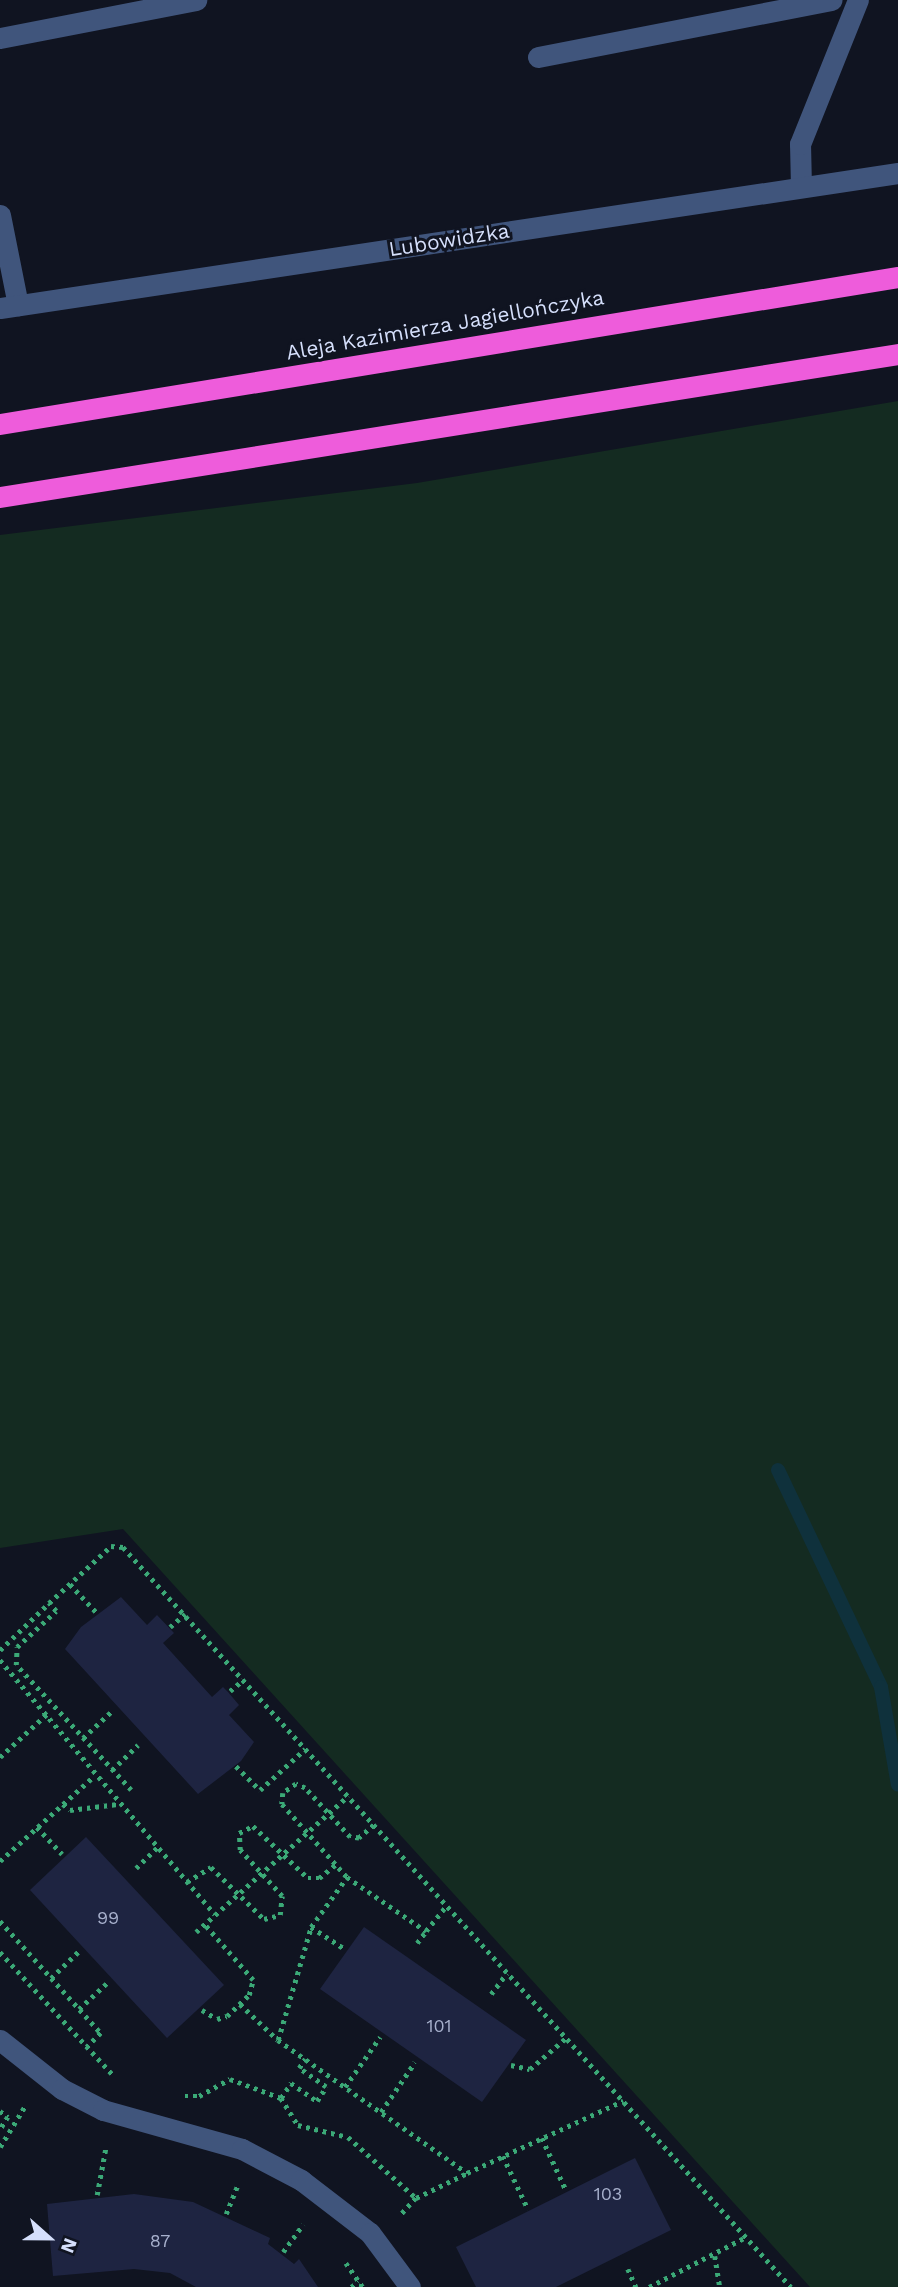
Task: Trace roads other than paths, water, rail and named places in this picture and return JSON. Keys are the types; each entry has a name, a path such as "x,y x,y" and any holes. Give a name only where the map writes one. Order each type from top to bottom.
{"highway":[{"name":"Aleja Kazimierza Jagiellończyka","path":"0,424 898,277"},
{"path":"0,497 898,354"}],"street":[{"path":"0,38 196,0"},
{"path":"538,57 832,0"},
{"path":"801,187 800,144 858,0"},
{"name":"Lubowidzka","path":"9,307 898,173"},
{"path":"0,215 9,307"},
{"path":"0,2040 62,2089 103,2110 242,2148 301,2180 370,2233 410,2287"}],"waterway":[{"path":"778,1470 881,1687 898,1785"}]}
